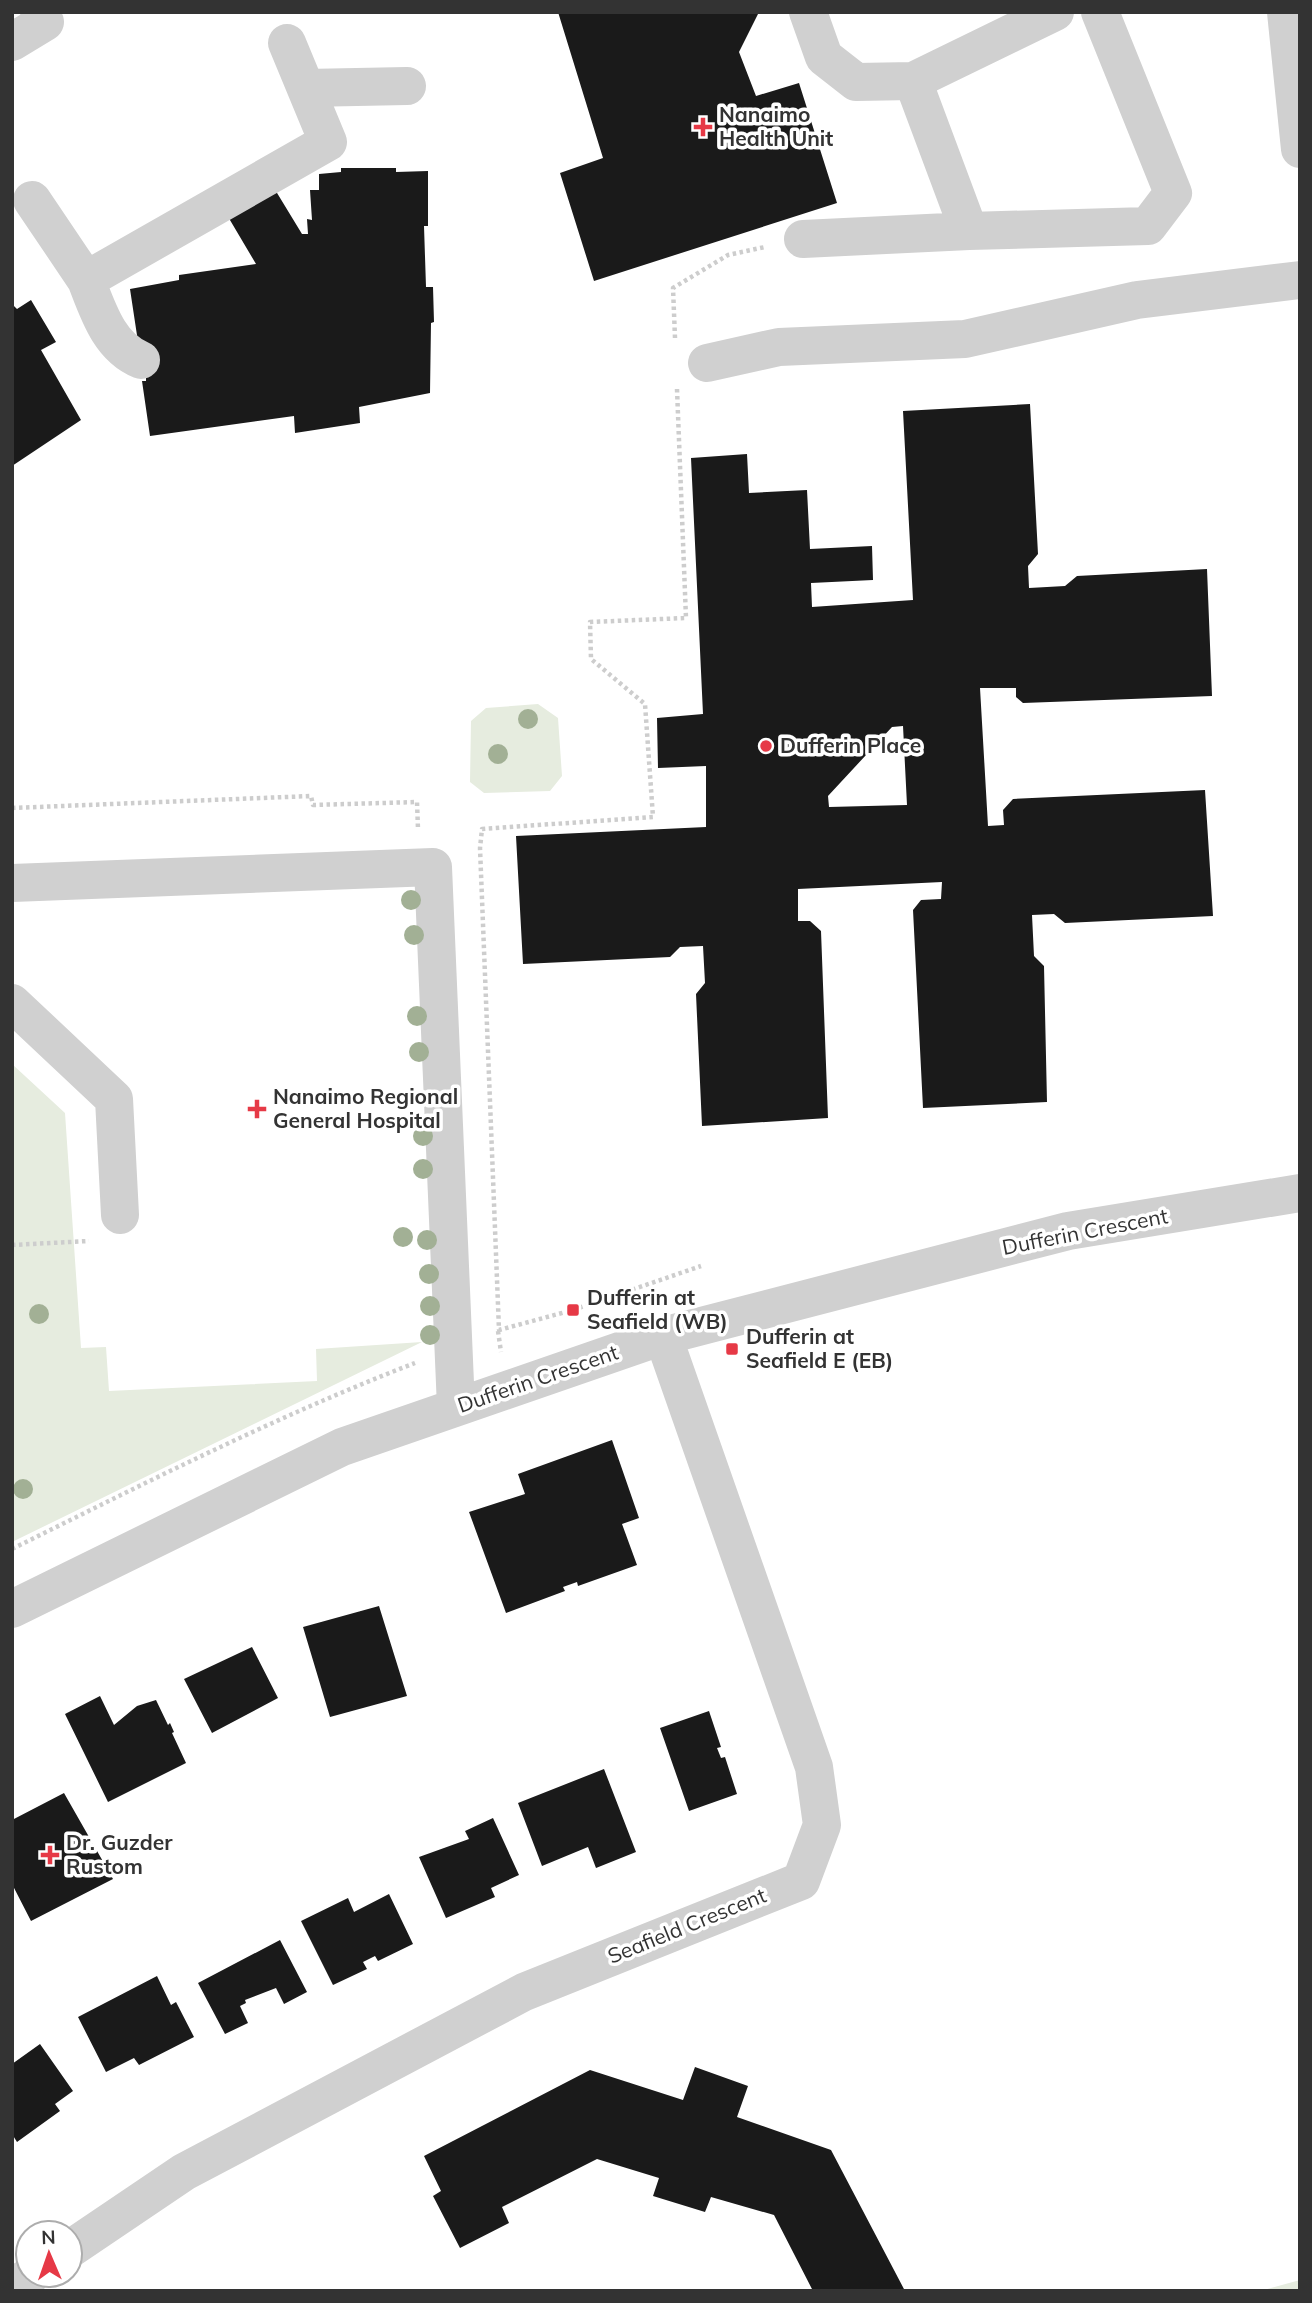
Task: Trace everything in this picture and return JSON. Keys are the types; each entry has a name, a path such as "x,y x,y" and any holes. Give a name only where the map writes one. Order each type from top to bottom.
{"street":[{"path":"12,42 45,22 39,12"},
{"path":"808,12 824,57 856,82 913,81 1055,12"},
{"path":"803,239 1149,226 1173,193 1100,12"},
{"path":"1291,23 1300,149"},
{"path":"86,280 328,142 287,43"},
{"path":"913,81 969,231"},
{"path":"306,88 407,86"},
{"path":"32,200 86,280 102,320 124,353 141,360"},
{"path":"692,374 779,347 965,339 1138,300 1300,280"},
{"path":"12,883 433,867 456,1407"},
{"path":"12,1003 114,1099 107,1228"},
{"name":"Dufferin Crescent","path":"12,1609 342,1447 663,1336 1068,1231 1300,1193"},
{"name":"Seafield Crescent","path":"84,2240 184,2172 524,1992 801,1881 822,1825 814,1767 663,1336"}],"path":[{"path":"675,343 673,288 728,255 803,239"},
{"path":"499,1330 480,848 482,829 653,817 645,704 591,659 590,622 686,618 692,374"},
{"path":"12,808 311,796 313,805 416,802 418,829"},
{"path":"12,1245 107,1228"},
{"path":"12,1549 199,1456 332,1395 499,1330 573,1310 701,1266"}],"shaded area":[{"path":"538,704 558,718 562,776 550,791 484,793 470,782 471,721 486,708"},
{"path":"12,1064 65,1113 81,1348 106,1347 109,1391 317,1381 316,1349 422,1342 12,1542"},
{"path":"1300,2280 1300,2291 1260,2291"}],"building":[{"name":"Nanaimo Health Unit","path":"558,12 759,12 739,52 756,96 799,83 837,203 594,281 560,173 603,158"},
{"path":"341,168 396,168 396,172 428,171 428,226 424,226 426,287 433,287 434,322 431,323 430,393 359,407 360,423 295,433 294,416 150,436 142,381 146,381 146,374 143,375 130,289 179,280 179,275 256,264 227,215 274,188 302,234 308,234 307,219 312,220 310,190 319,190 319,174 341,172"},
{"path":"31,300 56,342 41,350 81,420 12,466 12,304 17,309"},
{"name":"Dufferin Place","path":"1030,404 1038,554 1028,566 1029,588 1065,586 1077,576 1207,569 1212,696 1023,703 1016,697 1016,688 980,688 988,826 1004,825 1003,810 1013,799 1205,790 1213,916 1065,923 1054,914 1032,915 1034,956 1044,966 1047,1102 923,1108 913,910 921,900 941,899 942,882 798,889 798,921 810,921 821,931 828,1118 702,1126 696,994 705,983 703,946 680,947 670,957 523,964 516,836 706,827 706,766 658,768 657,718 703,714 691,458 747,454 749,493 807,490 810,549 872,546 873,580 811,583 812,607 913,600 903,411","holes":["903,726 907,805 829,807 828,796 892,727"]},
{"path":"612,1440 639,1518 622,1524 637,1565 578,1586 577,1582 563,1587 565,1591 506,1613 469,1512 525,1494 518,1474"},
{"path":"379,1606 407,1696 330,1717 303,1627"},
{"path":"252,1647 278,1698 212,1733 184,1679"},
{"path":"100,1696 114,1725 137,1706 156,1700 168,1725 170,1723 186,1763 108,1802 65,1714"},
{"path":"709,1711 721,1747 717,1748 721,1758 725,1757 737,1794 689,1811 660,1728"},
{"path":"604,1769 636,1852 596,1868 588,1847 542,1866 518,1803"},
{"path":"64,1793 113,1879 31,1921 12,1884 12,1820"},
{"path":"493,1818 519,1875 491,1888 495,1897 446,1918 419,1857 469,1839 465,1831"},
{"path":"389,1894 413,1944 378,1961 375,1956 363,1962 367,1969 333,1985 301,1921 348,1898 354,1912"},
{"path":"280,1940 307,1992 284,2004 276,1988 245,2000 246,2003 240,2006 248,2023 225,2034 198,1983"},
{"path":"157,1976 171,2005 176,2002 194,2037 139,2065 134,2058 106,2072 78,2017"},
{"path":"40,2044 73,2091 55,2104 60,2111 17,2142 12,2134 12,2064"},
{"path":"695,2067 748,2086 737,2117 831,2150 905,2291 813,2291 774,2215 711,2197 705,2212 653,2196 659,2178 597,2159 502,2207 509,2223 460,2248 433,2196 441,2191 424,2156 590,2070 683,2100"}],"place":[{"name":"Nanaimo Health Unit","path":"703,127"},
{"name":"Dufferin Place","path":"766,746"},
{"name":"Nanaimo Regional General Hospital","path":"257,1109"},
{"name":"Dufferin at Seafield (WB)","path":"573,1310"},
{"name":"Dufferin at Seafield E (EB)","path":"732,1349"},
{"name":"Dr. Guzder Rustom","path":"50,1855"}]}
